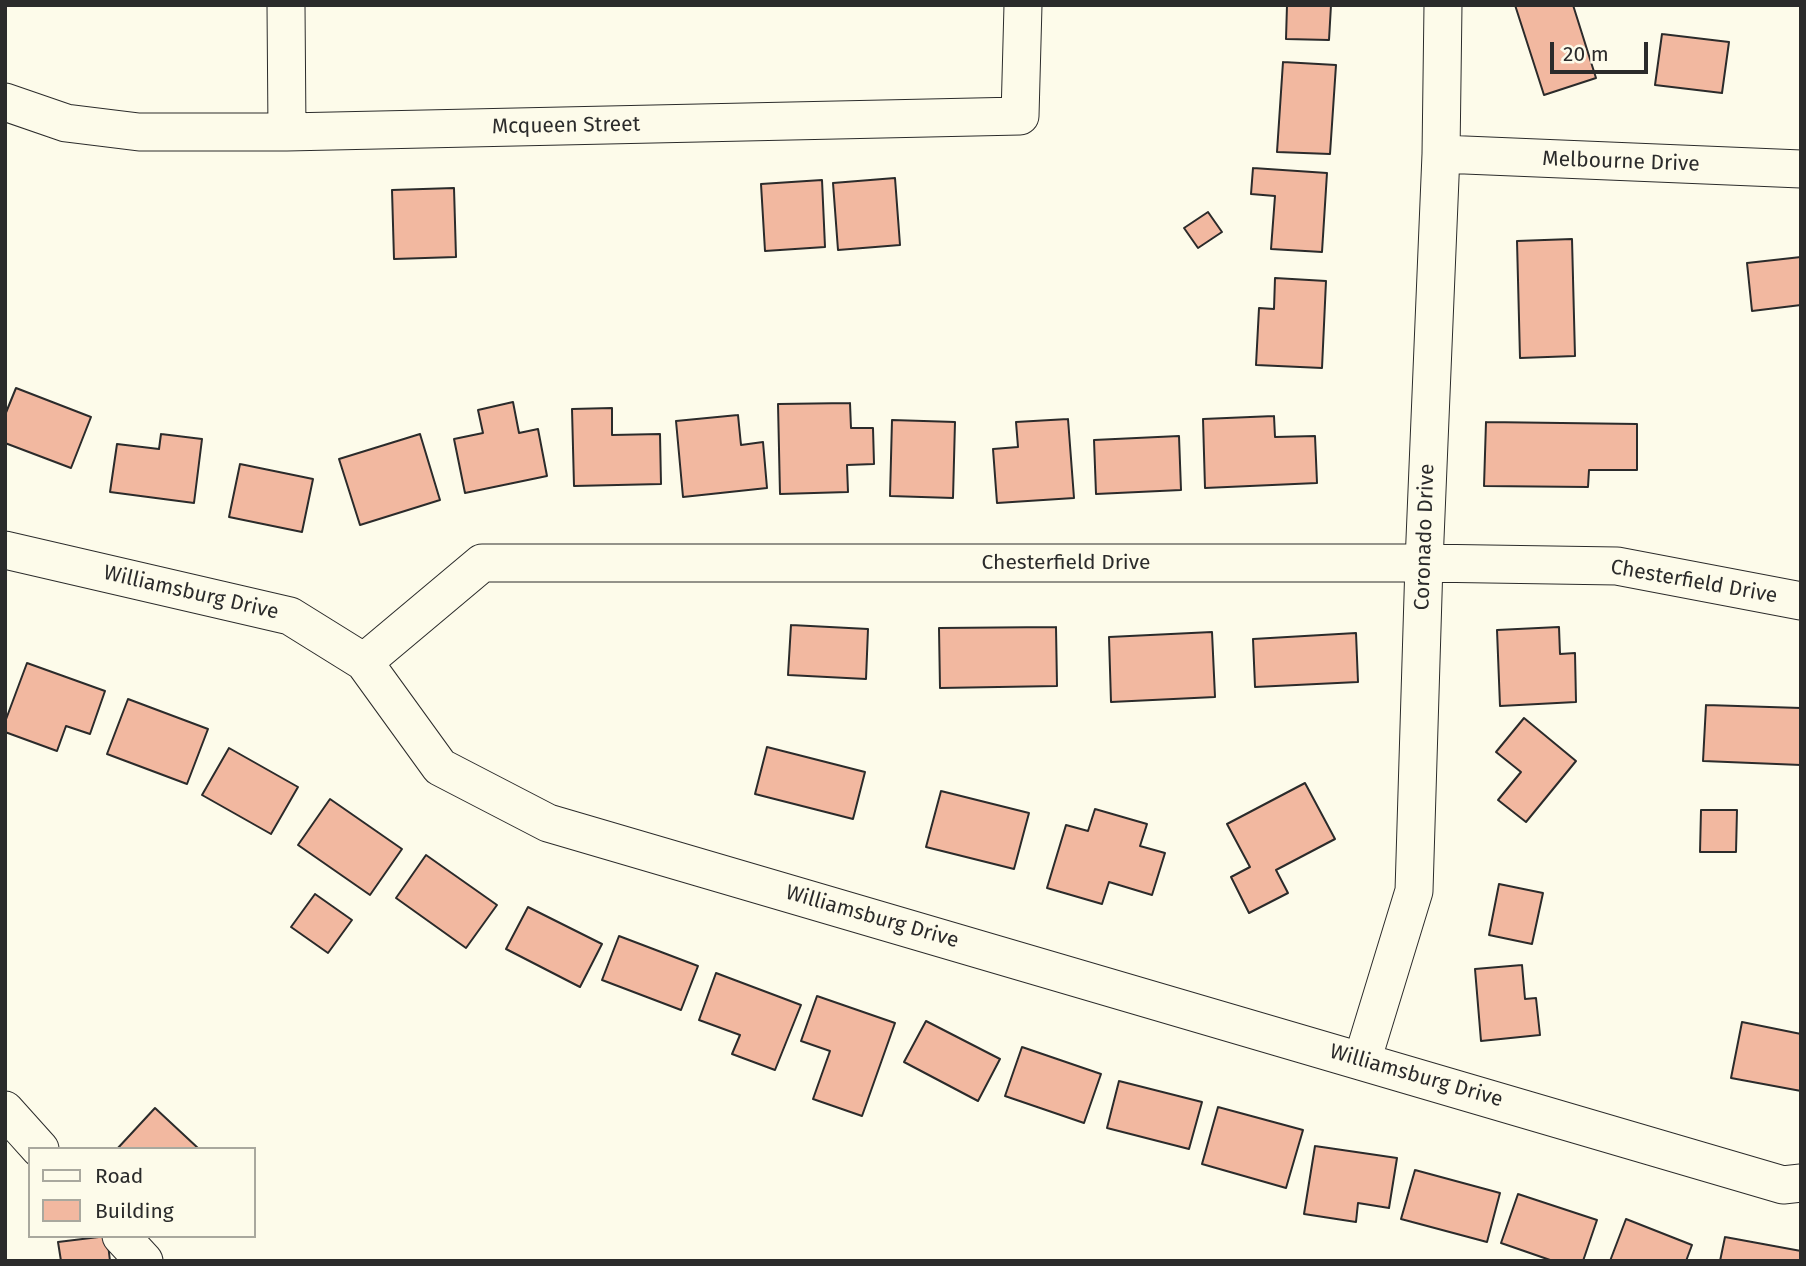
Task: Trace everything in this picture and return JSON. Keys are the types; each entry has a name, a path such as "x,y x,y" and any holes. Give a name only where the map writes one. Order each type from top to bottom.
{"street":[{"path":"286,5 287,132"},
{"name":"Mcqueen Street","path":"5,102 66,123 139,132 287,132 1020,116 1023,5"},
{"name":"Coronado Drive","path":"1362,1060 1413,891 1441,154 1443,5"},
{"name":"Melbourne Drive","path":"1441,154 1801,169"},
{"name":"Williamsburg Drive","path":"5,550 290,617 364,662 440,767 548,823 1783,1185 1801,1184"},
{"name":"Chesterfield Drive","path":"364,662 482,563 1424,563 1617,566 1801,601"},
{"path":"5,1110 38,1147"},
{"path":"123,1238 144,1261"}],"building":[{"path":"1287,5 1331,5 1329,40 1286,39"},
{"path":"1515,5 1573,5 1596,78 1544,95"},
{"path":"1662,34 1729,42 1722,93 1655,85"},
{"path":"1283,62 1336,65 1330,154 1277,152"},
{"path":"1253,168 1327,173 1322,252 1271,249 1275,196 1251,194"},
{"path":"895,178 900,245 838,250 833,183"},
{"path":"822,180 825,247 765,251 761,184"},
{"path":"454,188 456,257 394,259 392,190"},
{"path":"1208,212 1222,232 1198,248 1184,228"},
{"path":"1572,239 1575,356 1520,358 1517,241"},
{"path":"1801,257 1801,305 1752,311 1747,263"},
{"path":"1275,278 1326,281 1322,368 1256,365 1259,308 1274,309"},
{"path":"16,388 91,417 71,468 5,443 5,415"},
{"path":"513,402 519,433 538,429 547,476 465,493 454,439 483,433 478,410"},
{"path":"850,403 851,428 873,428 874,464 847,465 848,492 780,494 778,404"},
{"path":"612,408 612,435 660,434 661,484 574,486 572,409"},
{"path":"738,415 741,445 763,442 767,488 683,497 676,421"},
{"path":"1274,416 1275,437 1315,436 1317,483 1205,488 1203,419"},
{"path":"1068,419 1074,498 997,503 993,449 1018,447 1016,422"},
{"path":"892,420 955,422 953,498 890,496"},
{"path":"1486,422 1637,424 1637,470 1589,470 1588,487 1484,486"},
{"path":"161,434 202,439 194,503 110,492 117,444 159,449"},
{"path":"420,434 440,500 360,525 339,459"},
{"path":"1179,436 1181,490 1096,494 1094,440"},
{"path":"240,464 313,479 302,532 229,517"},
{"path":"791,625 868,629 866,679 788,675"},
{"path":"1056,627 1057,686 940,688 939,628"},
{"path":"1559,627 1560,654 1575,653 1576,702 1500,706 1497,630"},
{"path":"1212,632 1215,697 1111,702 1109,637"},
{"path":"1356,633 1358,682 1255,687 1253,639"},
{"path":"27,663 105,691 90,734 66,726 57,751 5,732 5,722"},
{"path":"128,699 208,729 187,784 107,754"},
{"path":"1706,705 1801,708 1801,765 1703,761"},
{"path":"1524,718 1576,761 1526,822 1498,800 1521,772 1496,752"},
{"path":"767,747 865,772 853,819 755,794"},
{"path":"229,748 298,787 271,834 202,795"},
{"path":"1305,783 1335,839 1276,870 1288,893 1249,913 1231,877 1250,867 1227,824"},
{"path":"941,791 1029,813 1014,869 926,847"},
{"path":"330,799 402,849 370,895 298,845"},
{"path":"1095,809 1147,824 1140,846 1165,853 1152,895 1109,882 1102,904 1047,888 1066,825 1088,831"},
{"path":"1701,810 1737,810 1736,852 1700,852"},
{"path":"426,855 497,905 466,948 396,898"},
{"path":"1499,884 1543,893 1532,944 1489,935"},
{"path":"315,894 352,920 328,953 291,927"},
{"path":"528,907 602,944 580,987 506,949"},
{"path":"619,936 698,966 681,1010 602,980"},
{"path":"1522,965 1525,999 1536,998 1540,1035 1481,1041 1475,969"},
{"path":"716,973 801,1005 775,1070 732,1054 740,1035 699,1020"},
{"path":"817,996 895,1023 862,1116 813,1099 830,1051 801,1041"},
{"path":"926,1021 1000,1059 978,1101 904,1062"},
{"path":"1742,1022 1801,1034 1801,1091 1731,1078"},
{"path":"1022,1047 1101,1074 1084,1123 1005,1096"},
{"path":"1119,1081 1202,1102 1189,1149 1107,1128"},
{"path":"1218,1107 1303,1130 1286,1188 1202,1164"},
{"path":"155,1108 197,1147 119,1147"},
{"path":"1315,1146 1397,1158 1389,1208 1358,1203 1356,1222 1304,1214"},
{"path":"1415,1170 1500,1193 1487,1242 1401,1219"},
{"path":"1518,1194 1597,1220 1583,1261 1553,1261 1501,1243"},
{"path":"1626,1219 1692,1245 1686,1261 1610,1261"},
{"path":"1725,1237 1801,1251 1800,1261 1720,1261"},
{"path":"107,1238 110,1261 61,1261 58,1242"}]}
